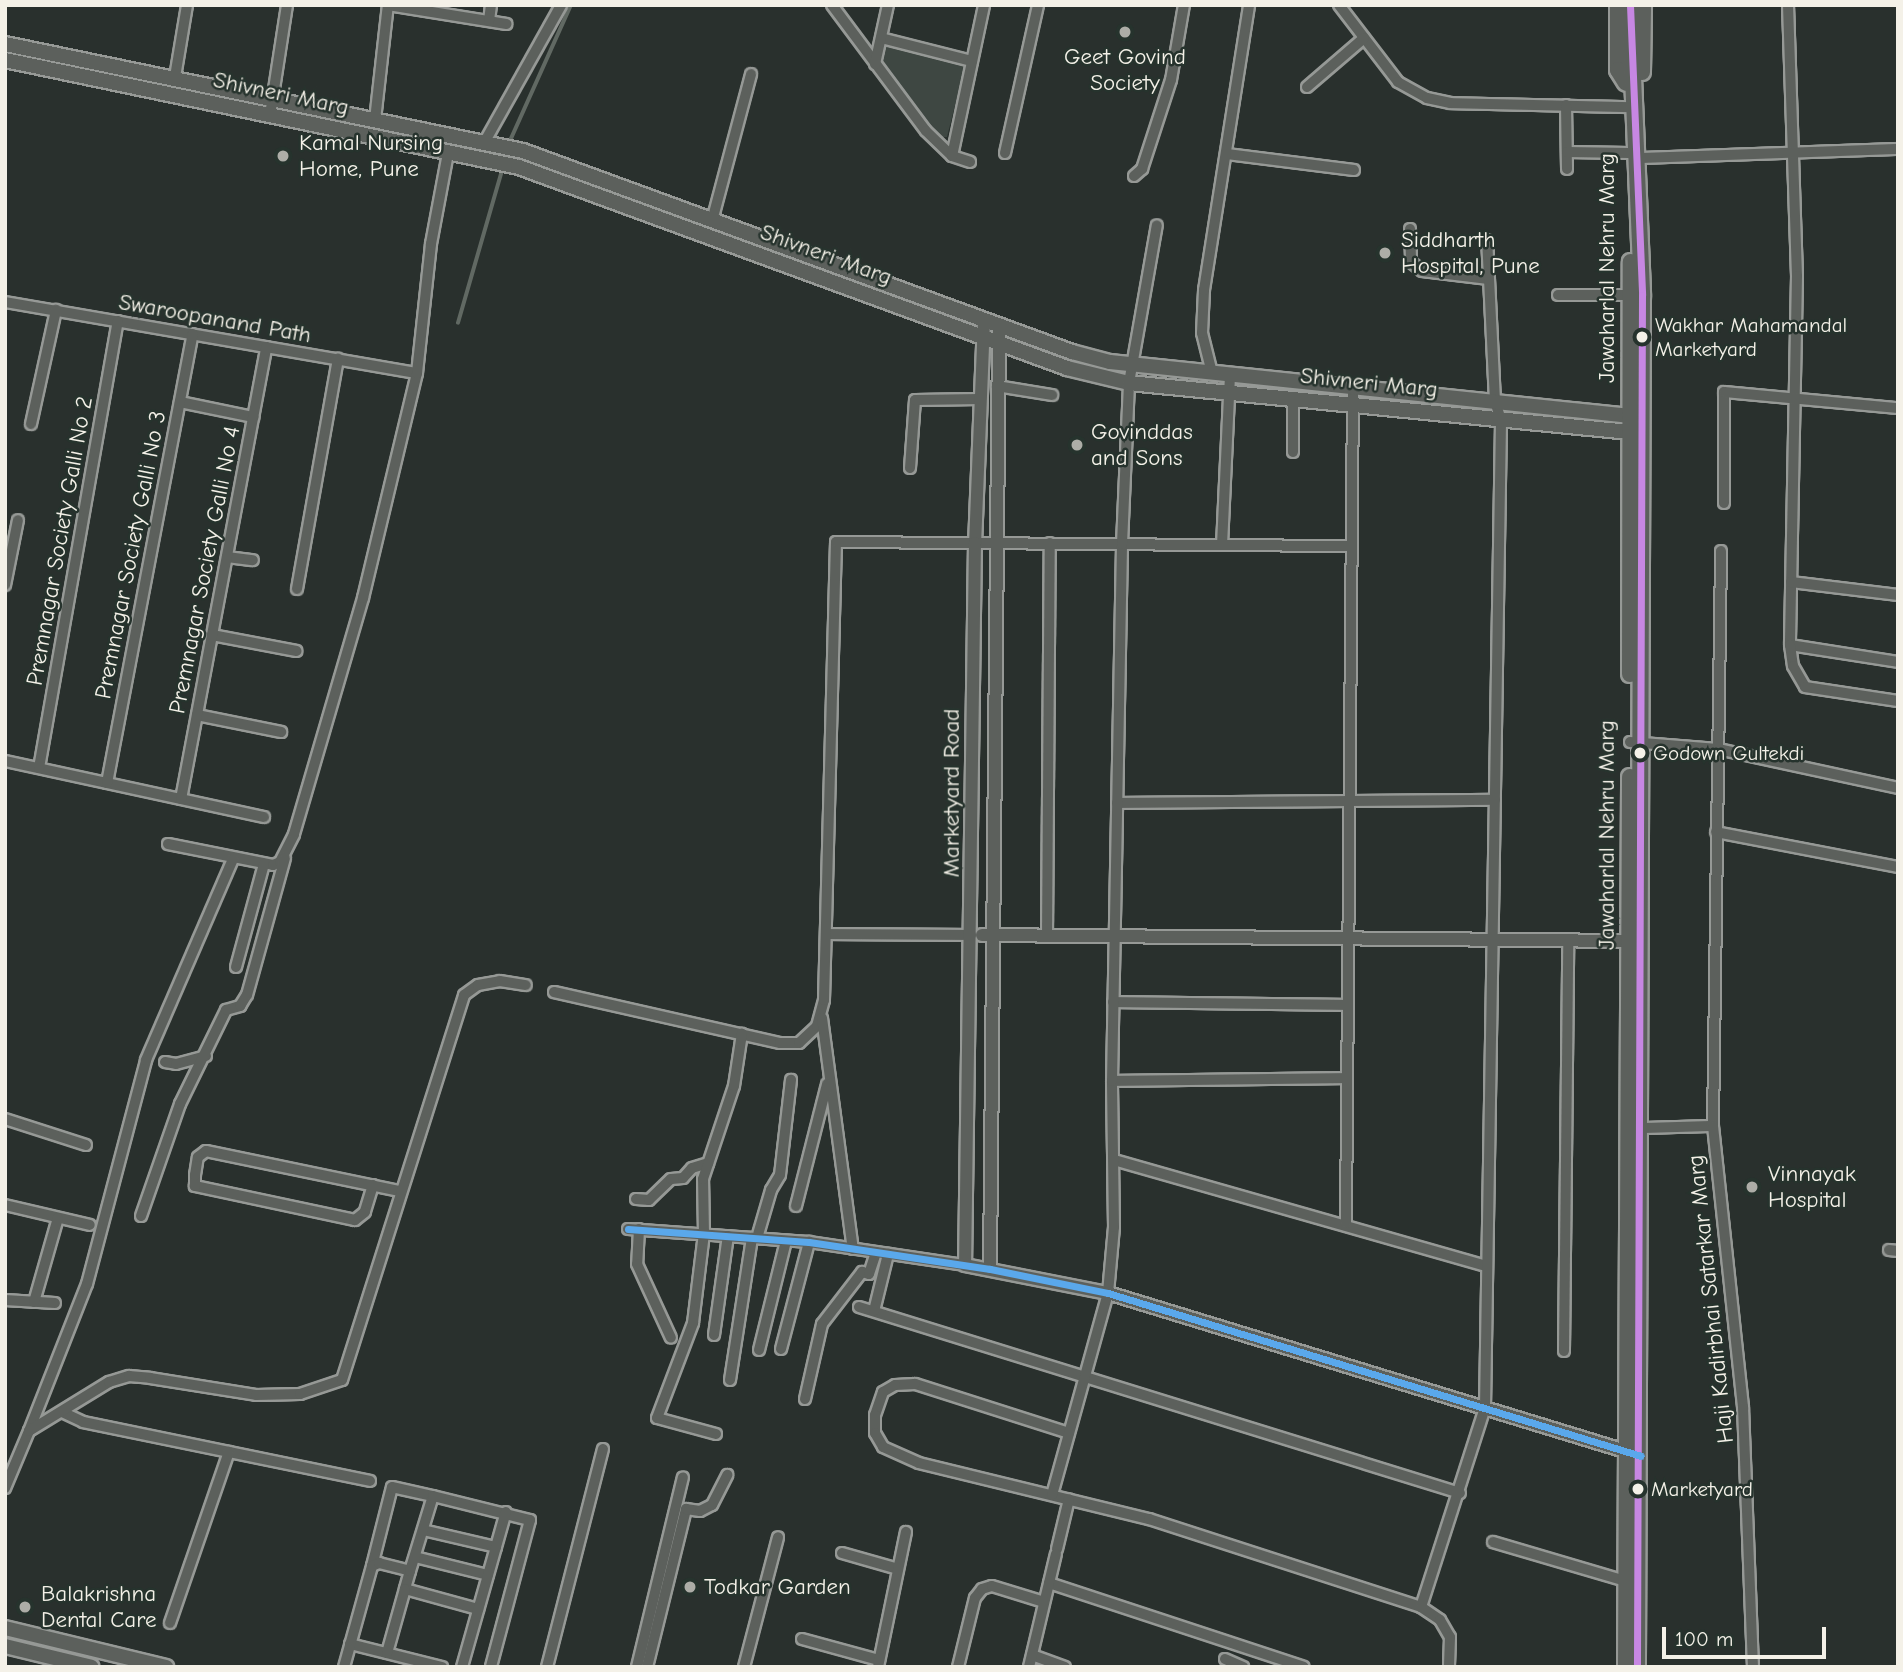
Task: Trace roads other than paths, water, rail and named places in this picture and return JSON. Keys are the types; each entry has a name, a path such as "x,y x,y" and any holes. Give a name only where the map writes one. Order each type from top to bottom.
{"main road":[{"name":"Jawaharlal Nehru Marg","path":"1618,5 1618,70 1631,83 1634,156 1637,1667"},
{"path":"1630,5 1631,83"},
{"name":"Jawaharlal Nehru Marg","path":"1636,424 1631,295 1634,156 1628,107 1631,83 1644,69 1643,5"},
{"name":"Shivneri Marg","path":"5,44 118,65 523,151 1072,352 1132,364 1495,401 1636,424"},
{"name":"Shivneri Marg","path":"5,60 519,167 1067,368 1129,383 1501,420 1636,424"},
{"name":"Jawaharlal Nehru Marg","path":"1626,1667 1635,1454 1641,1128 1635,941"},
{"path":"5,1628 166,1667"},
{"path":"5,1646 92,1667"}],"street":[{"path":"176,77 185,5"},
{"path":"270,114 287,5"},
{"path":"375,120 388,5 506,24"},
{"path":"489,21 491,5"},
{"path":"489,144 561,5"},
{"path":"832,5 926,131 952,156 970,162"},
{"path":"875,64 888,5"},
{"path":"952,156 984,5"},
{"path":"1005,153 1038,5"},
{"path":"1134,176 1142,169 1171,80 1184,5"},
{"path":"1212,373 1202,332 1204,290 1249,5"},
{"path":"1339,5 1398,82 1427,97 1450,103 1628,107"},
{"path":"1788,5 1797,276 1790,645 1793,666 1805,687 1898,701"},
{"path":"881,38 972,61"},
{"path":"1307,87 1364,38"},
{"path":"116,81 118,65"},
{"path":"712,221 751,74"},
{"path":"1566,105 1567,169"},
{"path":"1567,152 1634,156 1898,149"},
{"path":"141,1216 172,1125 226,1010 240,1006 247,996 286,854 363,598 417,373 431,244 448,153"},
{"path":"1227,154 1354,170"},
{"path":"1052,1495 1108,1293 1114,1160 1113,1002 1122,544 1129,383 1157,225"},
{"path":"1410,229 1411,262 1422,271 1489,279"},
{"path":"1421,1607 1460,1493 1485,1408 1501,420 1495,401 1487,240"},
{"path":"1558,295 1631,295"},
{"name":"Swaroopanand Path","path":"5,302 417,373"},
{"path":"30,424 56,310"},
{"name":"Premnagar Society Galli No 2","path":"39,768 118,321"},
{"name":"Marketyard Road","path":"965,1265 975,543 984,321"},
{"name":"Marketyard Road","path":"990,1269 990,935 999,326"},
{"name":"Premnagar Society Galli No 3","path":"107,783 193,334"},
{"name":"Premnagar Society Galli No 4","path":"181,799 266,347"},
{"path":"297,589 338,359"},
{"path":"1222,545 1230,375"},
{"path":"997,386 1052,395"},
{"path":"1346,1223 1353,388"},
{"path":"1724,503 1724,392 1898,408"},
{"path":"1293,398 1293,452"},
{"path":"909,468 915,400 980,399"},
{"path":"180,402 253,417"},
{"path":"5,585 18,520"},
{"path":"853,1249 822,1018 836,542 1350,546"},
{"path":"1047,936 1050,543"},
{"path":"1713,1126 1721,551"},
{"path":"227,557 253,560"},
{"path":"1791,582 1898,594"},
{"path":"212,635 297,651"},
{"path":"1790,645 1898,662"},
{"path":"197,715 281,732"},
{"path":"1636,742 1717,750 1898,788"},
{"path":"5,761 264,817"},
{"path":"1117,803 1495,800"},
{"path":"1716,832 1898,867"},
{"path":"167,844 264,864 280,862 286,854"},
{"path":"5,1488 87,1284 146,1059 233,859"},
{"path":"236,967 264,864"},
{"path":"826,934 1635,941"},
{"path":"1564,1350 1568,940"},
{"path":"29,1432 109,1382 129,1376 256,1395 300,1394 342,1380 464,995 478,985 500,981 526,985"},
{"path":"554,992 742,1034 799,1043 808,1038 822,1018"},
{"path":"1113,1002 1348,1005"},
{"path":"716,1434 657,1418 693,1324 704,1234 702,1198 708,1163 734,1086 742,1034"},
{"path":"165,1062 176,1064 206,1056"},
{"path":"1112,1081 1347,1078"},
{"path":"730,1380 754,1238 771,1190 780,1175 791,1080"},
{"path":"796,1206 830,1081"},
{"path":"5,1119 86,1145"},
{"name":"Haji Kadirbhai Satarkar Marg","path":"1641,1128 1713,1126 1743,1408 1753,1667"},
{"path":"373,1185 365,1212 355,1220 195,1186 195,1175 198,1157 206,1151 373,1185 401,1191"},
{"path":"1114,1160 1346,1223 1486,1266"},
{"path":"636,1199 649,1200 671,1179 683,1178 692,1168 708,1163"},
{"path":"5,1205 90,1225"},
{"path":"34,1302 58,1218"},
{"path":"671,1338 637,1264 634,1229 809,1242 990,1269 1108,1293 1635,1454"},
{"path":"714,1335 728,1236"},
{"path":"759,1350 786,1241"},
{"path":"781,1349 809,1242"},
{"path":"805,1399 822,1324 862,1272 869,1274 876,1252"},
{"path":"874,1311 888,1254"},
{"path":"5,1300 55,1303"},
{"path":"859,1307 1460,1493"},
{"path":"1069,1433 915,1384 895,1385 883,1392 875,1415 875,1433 883,1447 894,1454 1149,1519 1421,1607 1440,1619 1450,1637 1450,1667"},
{"path":"62,1412 83,1422 370,1481"},
{"path":"547,1667 603,1449"},
{"path":"170,1623 229,1452"},
{"path":"647,1667 686,1509 700,1511 712,1505 727,1475"},
{"path":"637,1667 683,1477"},
{"path":"344,1667 392,1487 506,1512 526,1518 531,1525 491,1667"},
{"path":"387,1653 433,1496"},
{"path":"1029,1667 1069,1499"},
{"path":"462,1667 506,1512"},
{"path":"423,1530 496,1547"},
{"path":"802,1639 879,1664 906,1532"},
{"path":"744,1667 778,1537"},
{"path":"1493,1542 1629,1582"},
{"path":"842,1553 898,1569"},
{"path":"415,1556 488,1576"},
{"path":"372,1566 379,1563 410,1571"},
{"path":"1049,1583 1284,1663 1304,1667"},
{"path":"958,1667 975,1598 982,1589 992,1586 1044,1602"},
{"path":"405,1589 478,1609"},
{"path":"350,1644 442,1667"},
{"path":"1031,1655 1065,1667"},
{"path":"1225,1659 1243,1667"}],"waterway":[{"path":"509,143 571,5"},
{"path":"458,323 503,167"}],"place":[{"name":"Geet Govind Society","path":"1125,32"},
{"name":"Kamal Nursing Home, Pune","path":"283,156"},
{"name":"Siddharth Hospital, Pune","path":"1385,253"},
{"name":"Wakhar Mahamandal Marketyard","path":"1642,337"},
{"name":"Govinddas and Sons","path":"1077,445"},
{"name":"Godown Gultekdi","path":"1640,753"},
{"name":"Vinnayak Hospital","path":"1752,1187"},
{"name":"Marketyard","path":"1638,1489"},
{"name":"Todkar Garden","path":"690,1587"},
{"name":"Balakrishna Dental Care","path":"25,1607"}]}
